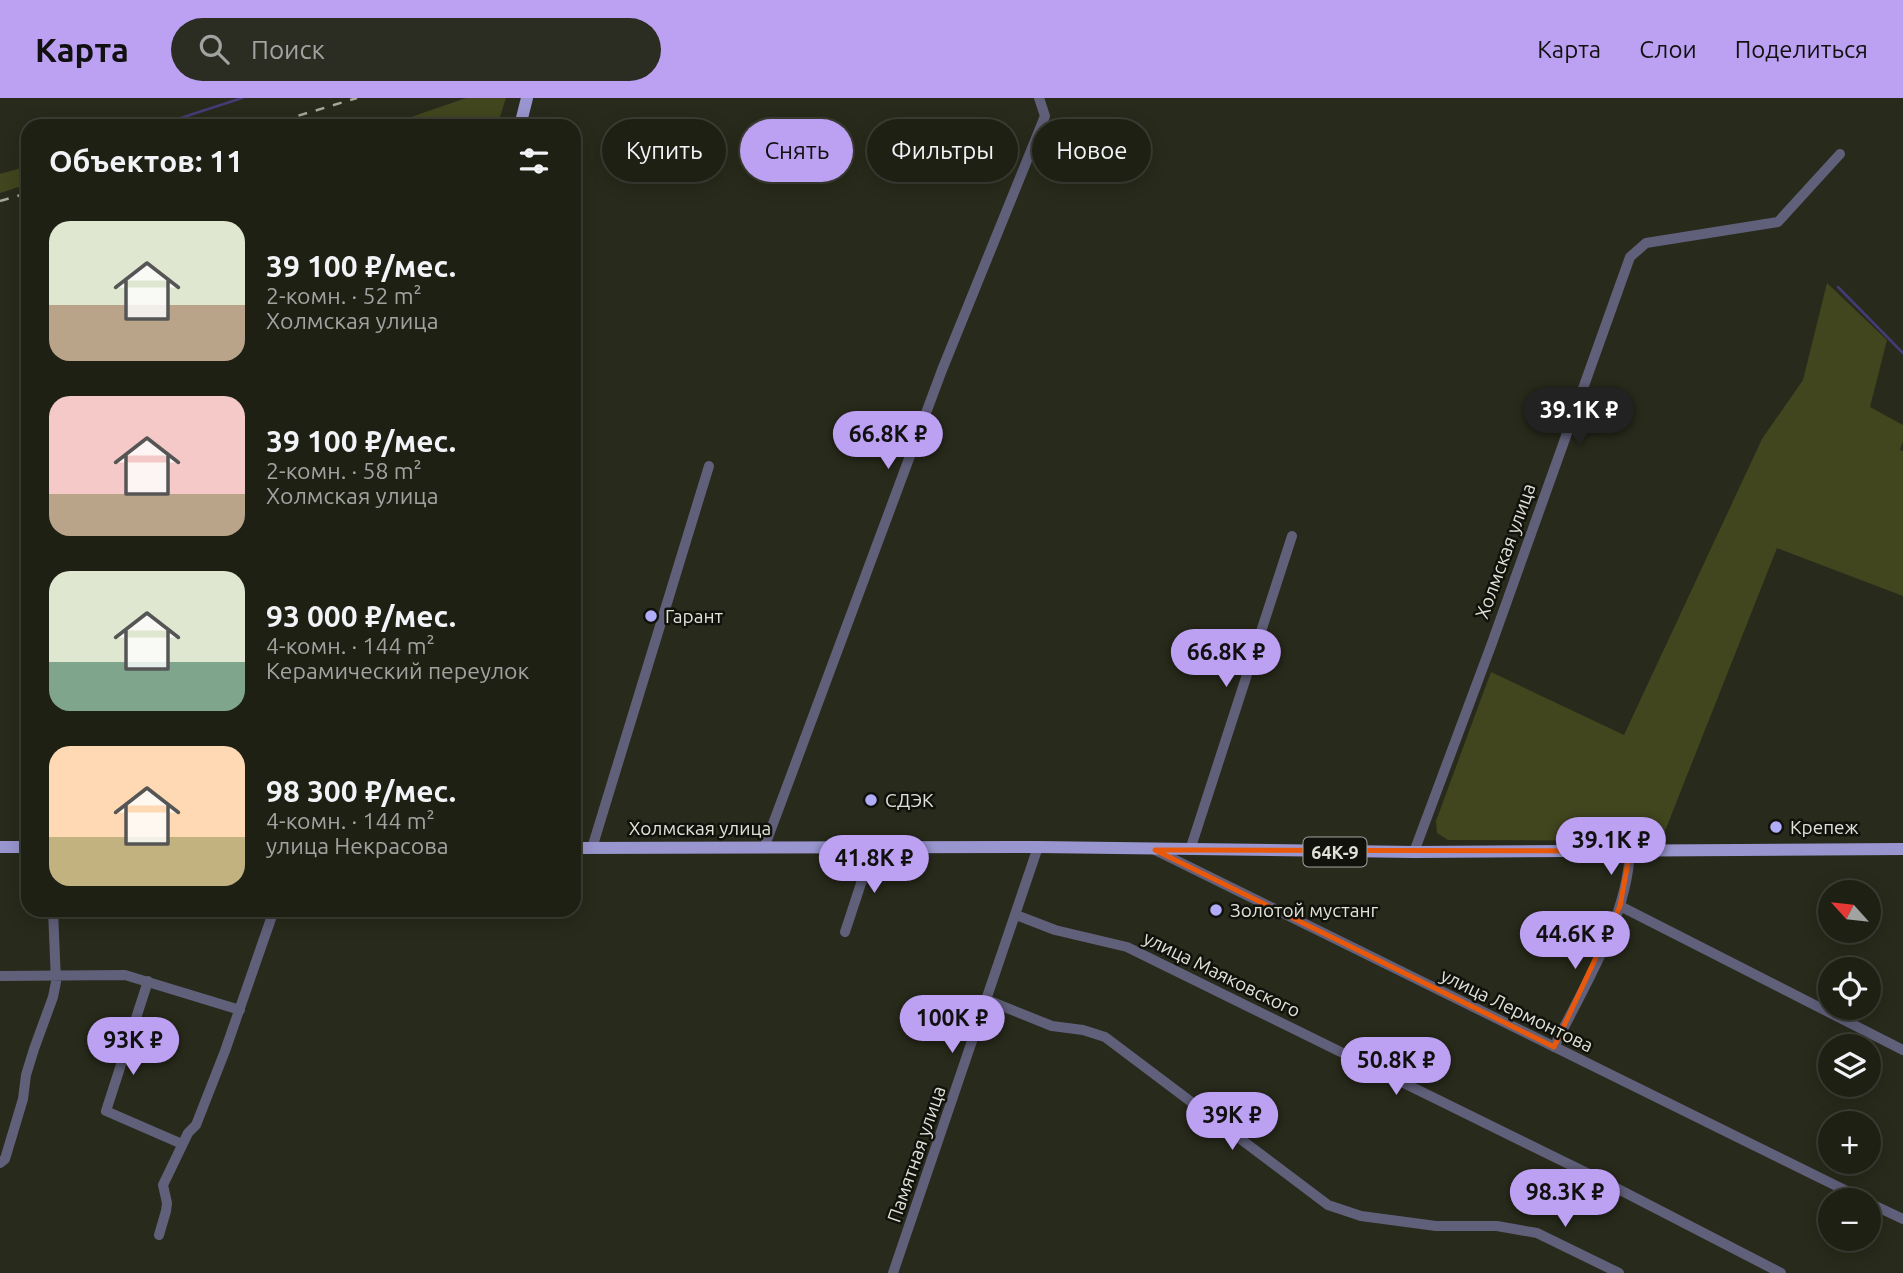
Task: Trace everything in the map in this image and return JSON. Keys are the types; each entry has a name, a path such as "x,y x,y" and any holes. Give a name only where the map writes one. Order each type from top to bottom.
{"main road":[{"path":"522,119 527,98"},
{"path":"0,847 21,847"},
{"name":"Холмская улица","path":"581,848 1038,847 1414,852 1903,849"}],"street":[{"path":"764,848 942,370 1045,116 1039,98"},
{"name":"Холмская улица","path":"1414,852 1630,257 1646,243 1778,222 1840,154"},
{"path":"592,848 709,466"},
{"path":"1190,850 1292,536"},
{"path":"845,932 873,847"},
{"name":"Памятная улица","path":"893,1273 1038,847"},
{"name":"улица Лермонтова","path":"1154,850 1839,1188"},
{"path":"1554,1047 1620,906 1629,869 1630,852"},
{"path":"1620,906 1903,1050"},
{"name":"улица Маяковского","path":"1016,915 1055,930 1127,947 1591,1175 1780,1273"},
{"path":"2,1161 23,1099 26,1075 34,1049 53,997 56,975 53,917"},
{"path":"159,1235 166,1211 163,1185 182,1144 196,1125 272,917"},
{"path":"0,976 125,975 240,1010"},
{"path":"148,981 106,1111 182,1144"},
{"path":"988,1000 1052,1026 1083,1030 1105,1037 1328,1205 1361,1216 1436,1226 1497,1226 1537,1233 1619,1273"},
{"name":"улица Лермонтова","path":"1881,1209 1903,1219"}],"highlighted area":[{"path":"1155,850 1190,850 1630,851 1620,906 1554,1047"}],"green space":[{"path":"466,98 506,98 499,119 405,119"},
{"path":"21,168 21,186 0,193 0,174"},
{"path":"1827,283 1887,340 1870,407 1903,425 1900,450 1903,451 1903,596 1777,548 1661,841 1448,840 1437,833 1436,821 1491,672 1624,735 1762,439 1803,380"}],"waterway":[{"path":"178,119 242,98"},
{"path":"1838,287 1903,353"}],"railway":[{"path":"287,119 357,98"},
{"path":"0,201 21,195"}],"place":[{"name":"Гарант","path":"651,616"},
{"name":"СДЭК","path":"871,800"},
{"name":"Крепеж","path":"1776,827"},
{"name":"Золотой мустанг","path":"1216,910"}]}
